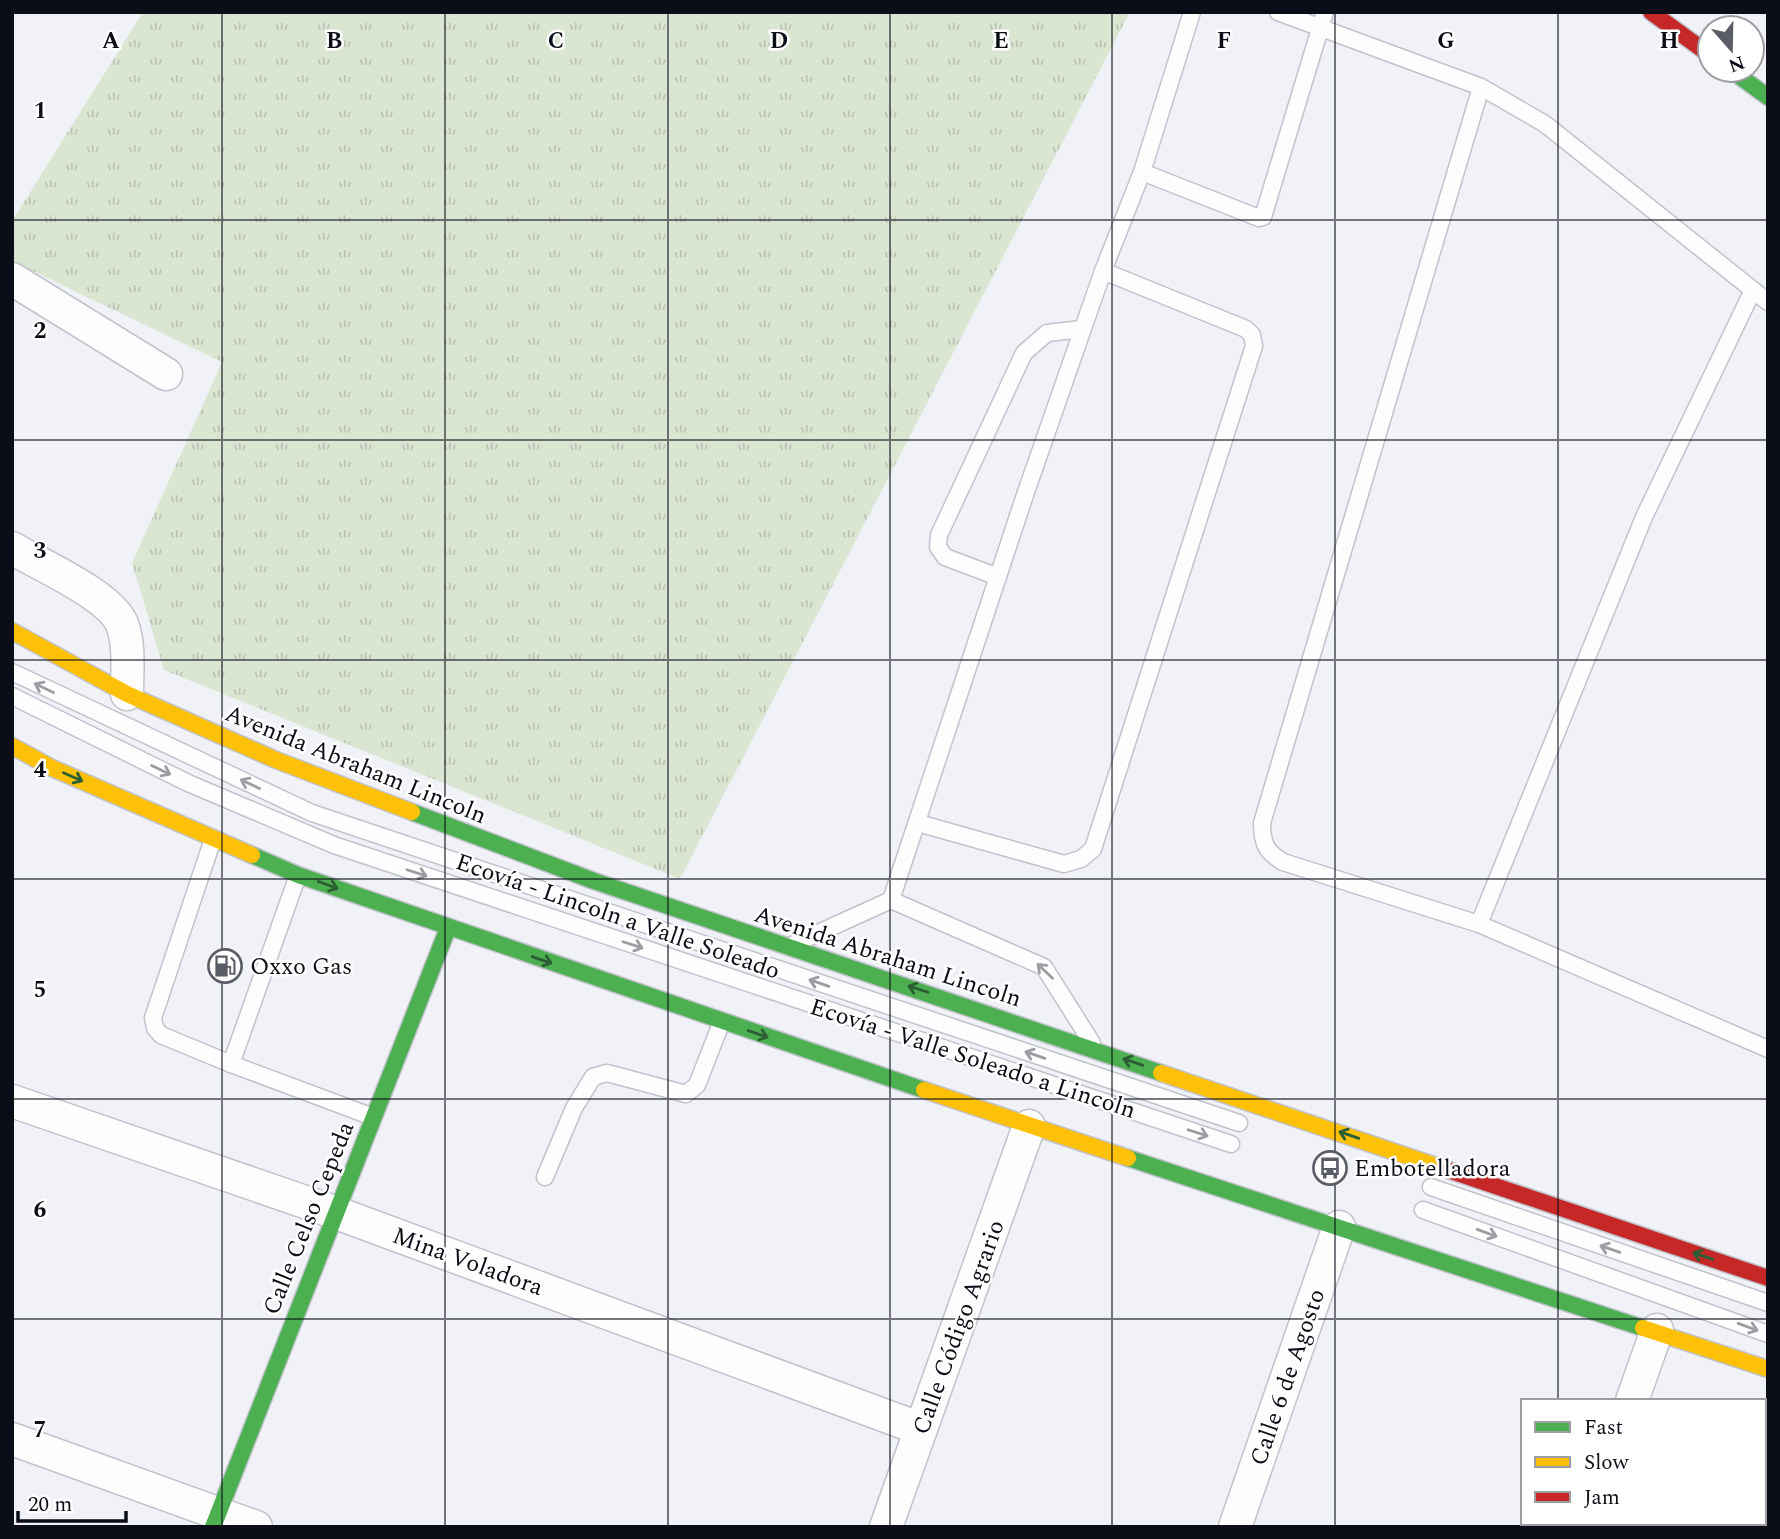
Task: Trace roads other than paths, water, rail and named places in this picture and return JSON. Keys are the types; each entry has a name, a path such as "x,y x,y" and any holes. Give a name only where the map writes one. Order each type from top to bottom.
{"main road":[{"path":"1651,12 1696,45"},
{"path":"1750,84 1768,97"},
{"name":"Avenida Abraham Lincoln","path":"12,631 127,694 289,765 594,881 1768,1278"},
{"path":"12,746 52,768 298,875 1030,1126 1768,1368"},
{"name":"Calle Celso Cepeda","path":"215,1520 448,928"}],"street":[{"path":"12,279 166,374"},
{"path":"12,548 106,604 121,622 127,642 127,694"},
{"name":"Mina Voladora","path":"12,1101 334,1212 921,1429"},
{"name":"Calle Código Agrario","path":"886,1527 1030,1126"},
{"name":"Calle 6 de Agosto","path":"1235,1527 1339,1227"},
{"path":"1633,1399 1657,1330"},
{"path":"12,1439 215,1520 256,1527"}],"lane":[{"path":"788,946 891,900 1082,329 1142,172 1192,12"},
{"path":"1278,12 1323,20 1481,87 1545,124 1768,302"},
{"path":"1142,172 1259,218 1263,217 1323,20"},
{"path":"1481,87 1262,823 1262,839 1266,849 1283,862 1479,924 1768,1049"},
{"path":"918,823 1064,864 1081,859 1093,849 1254,346 1252,335 1246,329 1103,271"},
{"path":"1479,924 1644,517 1754,290"},
{"path":"998,577 945,557 937,547 939,536 1024,353 1047,333 1082,329"},
{"name":"Ecovía - Lincoln a Valle Soleado","path":"12,672 312,813 1239,1124"},
{"name":"Ecovía - Valle Soleado a Lincoln","path":"12,696 188,783 334,845 1231,1144"},
{"path":"214,839 153,1018 155,1028 161,1034 232,1064 373,1117"},
{"path":"232,1064 298,875"},
{"path":"891,900 1044,967 1095,1049"},
{"path":"545,1177 574,1108 593,1077 607,1073 686,1094 697,1085 722,1021"},
{"path":"1431,1187 1768,1303"},
{"path":"1423,1210 1768,1334"}],"place":[{"name":"Oxxo Gas","path":"225,966"},
{"name":"Embotelladora","path":"1330,1168"}]}
